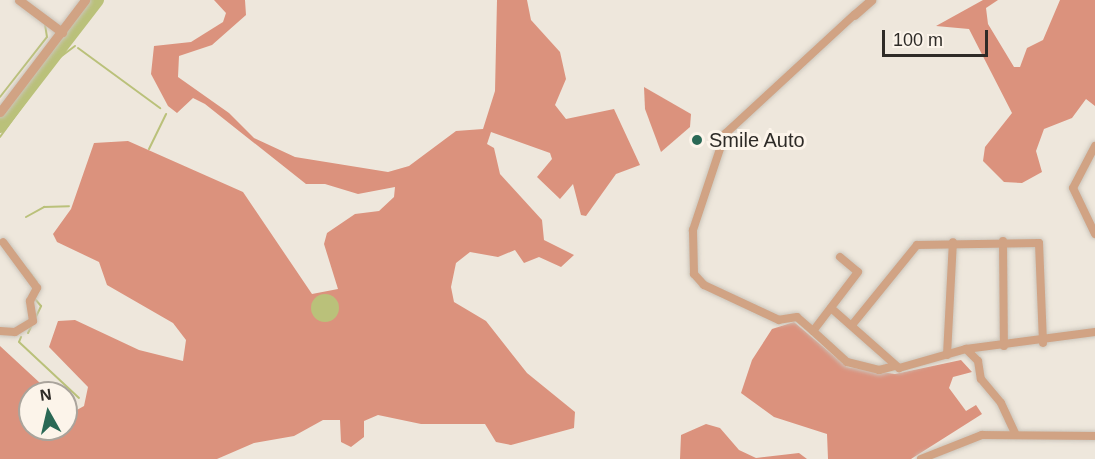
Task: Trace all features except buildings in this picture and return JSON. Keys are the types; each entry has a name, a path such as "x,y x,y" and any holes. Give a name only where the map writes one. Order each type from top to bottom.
{"street":[{"path":"19,0 62,32"},
{"path":"0,112 85,0"},
{"path":"871,0 725,134 693,230 694,274 704,285 779,320 797,317 847,362 879,370 966,349 1043,343 1095,332"},
{"path":"1095,146 1073,188 1095,234"},
{"path":"1003,241 1004,346"},
{"path":"0,331 15,332 33,321 30,301 37,288 3,242"},
{"path":"947,355 953,242"},
{"path":"852,325 909,251 953,242 1039,243 1043,343"},
{"path":"813,331 858,272 840,257"},
{"path":"831,308 895,366"},
{"path":"966,349 978,361 981,379 1001,403 1016,435"},
{"path":"921,459 963,438 1016,435 1095,436"}],"shaded area":[{"path":"214,0 245,0 246,15 212,45 179,56 178,77 229,113 254,138 295,157 388,172 409,166 456,131 483,129 495,91 497,0 527,0 531,20 560,52 566,79 555,105 566,119 614,109 640,165 616,174 586,216 581,215 573,184 560,199 537,177 552,159 550,153 491,132 487,144 494,148 500,174 542,220 544,240 574,255 561,267 539,257 524,263 515,250 498,257 470,252 456,263 451,287 454,302 486,321 527,373 575,412 574,428 511,445 496,442 485,424 421,424 378,415 364,421 364,437 351,447 341,442 340,420 323,420 294,436 254,443 217,459 0,459 0,346 38,381 18,381 18,441 78,441 78,409 84,406 88,387 49,347 58,321 75,320 139,350 183,361 186,340 173,323 107,285 99,262 57,242 53,234 71,209 94,143 128,141 243,192 312,294 338,289 324,244 327,233 355,214 379,211 394,197 395,187 358,194 325,184 306,184 205,104 193,98 177,113 168,106 151,74 154,46 191,42 223,22 226,13"},
{"path":"983,0 998,0 986,8 988,24 1014,67 1020,67 1027,48 1043,40 1060,0 1095,0 1095,106 1086,99 1072,118 1044,129 1036,151 1042,172 1022,183 1004,182 983,161 985,147 1012,113 969,29 936,26"},
{"path":"644,87 691,114 690,127 661,152 645,109"},
{"path":"325,294 335,298 339,308 335,318 325,322 315,318 311,308 315,298"},
{"path":"794,322 847,367 895,374 961,360 972,372 953,377 949,388 966,411 976,405 982,414 911,459 828,459 827,434 774,417 741,393 752,360 772,329"},
{"path":"706,424 720,428 739,450 756,458 799,453 807,459 680,459 681,435"}],"waterway":[{"path":"0,126 97,0"},
{"path":"0,97 47,37 45,24"},
{"path":"65,39 70,42"},
{"path":"0,137 55,61 75,46"},
{"path":"78,48 160,108"},
{"path":"149,149 166,114"},
{"path":"26,217 44,207 69,206"},
{"path":"28,270 37,282"},
{"path":"28,333 41,306 35,299"},
{"path":"21,337 19,342 79,398"}],"place":[{"name":"Smile Auto","path":"697,140"}]}
